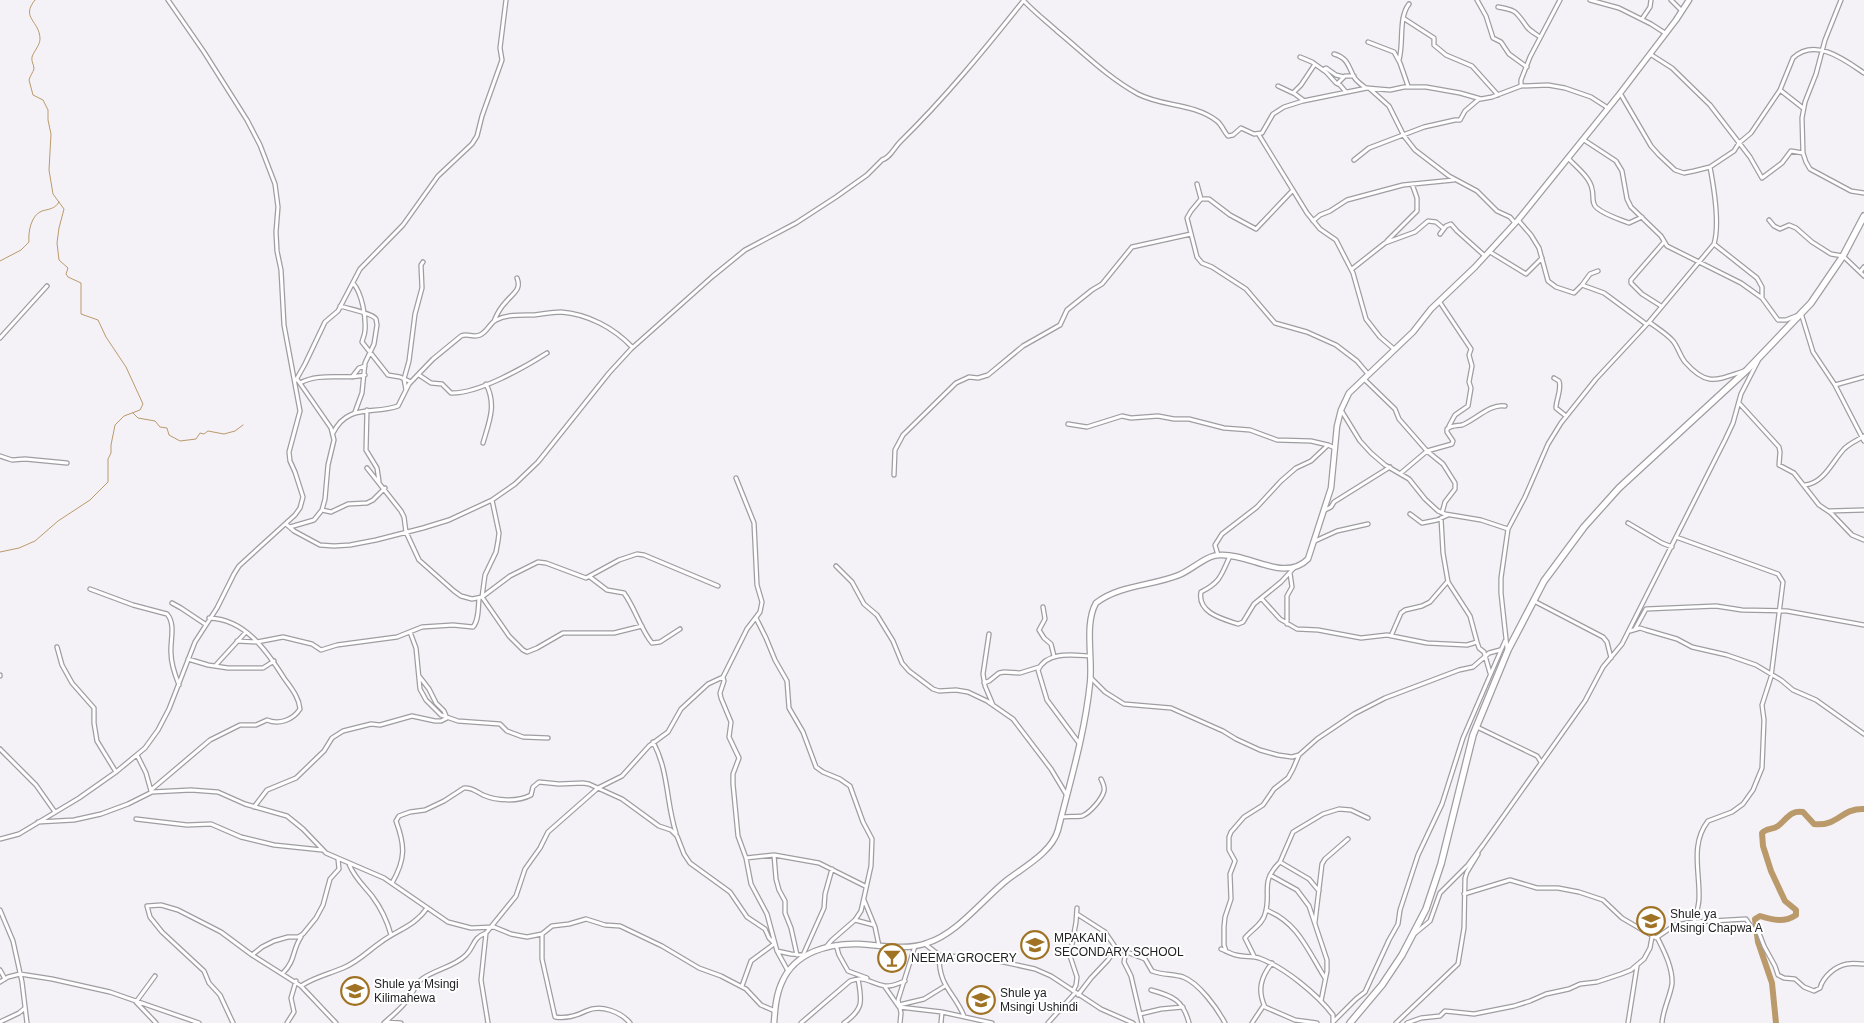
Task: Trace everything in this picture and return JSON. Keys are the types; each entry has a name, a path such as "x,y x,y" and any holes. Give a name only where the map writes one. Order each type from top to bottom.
{"highway":[{"path":"1350,1023 1382,985 1402,955 1426,909 1441,864 1473,735 1508,650 1544,581 1584,527 1619,488 1747,370 1761,353 1811,303 1843,256 1864,216"}],"street":[{"path":"0,839 19,834 55,812 116,772 137,755 158,730 169,710 188,658 205,624 239,566 286,524 300,508 303,497 290,461 290,452 300,411 297,381 285,331 281,270 276,232 278,201 271,171 247,120 168,0"},
{"path":"297,381 324,322 338,311 360,270 403,225 438,176 472,144 477,136 501,63 500,48 506,0"},
{"path":"286,524 320,544 334,546 376,540 449,520 492,500 515,484 538,462 609,373 632,348 713,276 745,250 813,212 867,175 882,160 886,159 962,76 1023,0 1036,14 1101,70 1140,95 1196,110 1216,121 1228,136 1233,135 1241,128 1259,134 1314,221 1323,232 1335,238 1352,269 1360,291 1367,321 1380,337 1394,349"},
{"path":"1477,0 1486,16 1493,38 1501,42 1509,54 1527,67"},
{"path":"1520,86 1540,37 1560,0"},
{"path":"1590,0 1616,6 1642,19 1665,34"},
{"path":"1642,19 1650,7 1651,0"},
{"path":"1671,0 1682,11"},
{"path":"1230,556 1222,575 1212,585 1200,592 1206,610 1213,615 1240,624 1254,604 1282,582 1292,570 1308,560 1331,488 1337,426 1341,410 1349,393 1413,332 1439,301 1490,252 1517,222 1584,140 1689,0"},
{"path":"1841,0 1824,40 1823,50 1804,108 1803,153 1810,169 1851,191 1864,193"},
{"path":"1399,60 1402,47 1403,18 1409,4"},
{"path":"1498,8 1514,10 1528,28 1540,37"},
{"path":"1403,18 1434,38 1434,45 1446,55 1472,66 1498,95"},
{"path":"1368,42 1392,51 1399,60 1408,87"},
{"path":"1620,92 1651,146 1672,168 1684,173 1710,167 1734,150 1754,129 1780,90 1794,58 1798,54 1811,50 1823,50 1835,55 1864,73"},
{"path":"1334,54 1346,60 1354,76 1389,106 1404,136 1415,150 1455,180 1477,191 1497,211 1517,222 1538,245 1546,277 1556,287 1574,293 1590,274 1598,271"},
{"path":"1649,54 1672,68 1698,92 1754,163 1762,178 1782,164 1791,151 1803,153"},
{"path":"1300,57 1323,70 1346,92"},
{"path":"1293,93 1301,85 1315,64"},
{"path":"1323,70 1326,68 1336,75 1344,77 1354,76"},
{"path":"1338,83 1344,77"},
{"path":"1354,160 1369,148 1424,127 1460,120 1465,111 1479,99 1498,95 1520,86 1542,84 1565,88 1590,97 1608,108"},
{"path":"1278,86 1293,93 1303,101"},
{"path":"1259,134 1264,131 1276,111 1284,106 1346,92 1368,89 1390,90 1426,87 1460,93 1479,99"},
{"path":"1780,90 1804,108"},
{"path":"1584,140 1619,165 1624,177 1631,208 1661,236 1667,246 1741,283 1762,298 1778,320 1786,320 1802,313 1807,337 1814,352 1835,385 1863,438 1844,449 1827,472 1813,483 1804,485"},
{"path":"1568,158 1591,186 1594,203 1597,208 1630,223 1642,217"},
{"path":"1508,650 1505,640 1501,578 1508,529 1525,497 1548,444 1566,416 1714,244 1716,229 1715,196 1710,167"},
{"path":"1314,221 1320,215 1347,200 1412,184 1455,180"},
{"path":"1197,184 1201,199"},
{"path":"1352,269 1386,242 1417,211 1417,198 1412,184"},
{"path":"1293,190 1256,229 1209,199 1201,199 1188,214 1187,220 1197,257 1200,261 1246,289 1274,322 1307,332 1336,345 1357,360 1368,374"},
{"path":"1386,242 1415,232 1429,220 1436,222 1443,228"},
{"path":"1769,220 1780,229 1792,226 1820,247 1834,255 1843,256 1864,276"},
{"path":"1440,234 1447,224 1451,224 1486,256"},
{"path":"894,475 895,450 903,435 956,383 966,378 978,378 988,375 1023,346 1060,325 1067,310 1106,280 1132,247 1191,234"},
{"path":"1661,306 1642,294 1631,283 1631,280 1664,242"},
{"path":"1714,244 1761,282 1762,298"},
{"path":"1490,252 1526,274 1542,258"},
{"path":"406,391 404,379 409,361 415,314 422,288 421,265 423,262"},
{"path":"1860,272 1864,267"},
{"path":"333,433 339,423 355,413 398,406 411,382 433,359 462,336 466,334 481,335 494,321 504,303 518,290 517,278"},
{"path":"352,283 360,294 365,330 362,341 388,375 411,382"},
{"path":"1582,285 1604,293 1671,339 1683,360 1703,378 1718,380 1747,370"},
{"path":"0,338 47,286"},
{"path":"1401,473 1427,451 1452,444 1447,428 1456,415 1468,406 1471,388 1469,382 1472,364 1469,355 1471,349 1439,301"},
{"path":"340,306 370,314 376,318 376,334 365,366 362,393 355,413"},
{"path":"494,321 518,315 556,312 571,314 610,328 632,348"},
{"path":"419,375 431,383 442,384 451,393 474,389 527,365 547,353"},
{"path":"1413,935 1430,921 1440,893 1468,865 1482,847 1585,701 1603,667 1630,631 1638,609 1672,547 1725,440 1741,394 1761,353"},
{"path":"351,377 359,368 365,366"},
{"path":"297,381 364,375"},
{"path":"1835,385 1864,377"},
{"path":"1554,378 1559,381 1560,386 1556,398 1556,408 1566,416"},
{"path":"1363,379 1395,409 1400,419 1427,451 1444,464 1456,485 1444,505 1442,513"},
{"path":"290,527 314,520 322,510 325,499 328,465 334,443 333,433 297,381"},
{"path":"483,443 492,414 491,396 486,384"},
{"path":"1739,402 1779,446 1779,465 1794,473 1814,499 1852,535 1864,540"},
{"path":"1449,426 1462,424 1498,406 1506,406"},
{"path":"367,410 366,450 377,468 379,482"},
{"path":"1341,410 1365,447 1376,458 1412,482 1428,503 1442,513 1481,520 1508,529"},
{"path":"1068,424 1087,427 1122,416 1132,418 1158,416 1174,419 1191,419 1224,428 1250,430 1277,440 1311,441 1328,444 1335,448"},
{"path":"1218,555 1215,545 1222,534 1257,507 1296,468 1311,461 1328,444"},
{"path":"0,456 12,460 25,459 67,463"},
{"path":"1325,510 1334,502 1390,467"},
{"path":"367,468 385,488 401,511 404,517 406,532 419,560 461,596 472,599 480,598 510,576 538,562 583,577 590,577 612,562 640,554 718,586"},
{"path":"736,478 754,523 757,585 762,608 747,629 723,676 724,681 720,693 731,722 729,737 739,758 733,774 736,828 746,858 751,884 767,914 776,951 788,971"},
{"path":"322,510 331,512 348,504 367,503 373,500 385,488"},
{"path":"238,641 257,642 283,636 312,644 321,650 337,645 389,638 427,627 473,627 477,618 485,575 496,552 498,541 499,533 492,500"},
{"path":"1828,511 1864,510"},
{"path":"1410,514 1422,523 1442,518 1448,514"},
{"path":"1442,518 1443,553 1448,581 1470,616 1477,642 1484,652 1490,673"},
{"path":"1628,523 1662,544 1672,547"},
{"path":"1315,541 1330,533 1368,524"},
{"path":"1676,537 1780,576 1783,582 1770,674 1762,705 1764,758 1756,783 1743,804 1732,812 1710,819 1700,836 1696,862 1699,903 1694,922"},
{"path":"776,951 805,955 836,945 859,944 879,947 925,944 951,930 998,887 1047,848 1057,834 1084,723 1090,678 1091,616 1096,603 1123,590 1152,584 1180,575 1218,555 1292,570"},
{"path":"836,566 852,582 864,604 879,618 893,641 902,663 909,671 939,691 956,690 968,692 993,705 1018,724 1051,769 1066,794"},
{"path":"1287,624 1288,596 1292,587 1292,570"},
{"path":"590,577 607,590 624,593 636,611 650,641 656,643 680,629"},
{"path":"1391,636 1400,613 1430,602 1448,581"},
{"path":"90,589 133,605 167,614 170,617 172,626 171,654 179,686"},
{"path":"480,598 509,636 527,652 563,633 614,633 642,626"},
{"path":"1261,598 1280,619 1297,629 1361,638 1391,636 1427,643 1467,645 1477,642"},
{"path":"1534,600 1603,637 1607,642 1611,658"},
{"path":"172,604 205,624"},
{"path":"1635,629 1643,612 1648,608 1713,605 1738,610 1807,614 1864,625"},
{"path":"1043,607 1045,619 1039,630 1051,644 1054,656"},
{"path":"38,822 74,820 101,814 128,804 151,791 189,756 210,740 240,725 256,725 267,720 273,723 280,723 298,712 300,709 298,700 274,661 257,642 230,621 209,618"},
{"path":"756,618 778,666 787,679 789,708 803,732 816,767 848,783 873,842 871,866 860,911 855,920 826,947"},
{"path":"1630,631 1635,629 1646,630 1676,639 1692,647 1727,655 1756,665 1793,690 1816,700 1864,734"},
{"path":"214,666 246,632"},
{"path":"410,632 416,648 420,689 426,700 437,711 447,718 489,725 500,724 507,730 522,737 548,738"},
{"path":"989,634 983,674 984,682 993,705"},
{"path":"1333,1023 1365,992 1398,924 1400,910 1418,855 1442,804 1463,738 1505,640"},
{"path":"57,647 62,665 72,683 94,708 97,741 116,772"},
{"path":"1226,951 1224,928 1231,896 1230,874 1235,861 1229,852 1230,835 1242,819 1263,806 1274,788 1288,778 1299,755 1317,739 1360,711 1394,694 1459,670 1473,667 1485,656 1500,650"},
{"path":"984,682 1004,672 1020,673 1038,668 1054,656 1090,656"},
{"path":"188,658 228,668 263,668 274,661"},
{"path":"1038,668 1047,700 1079,743"},
{"path":"420,676 447,718"},
{"path":"488,1023 481,980 486,933 516,896 525,869 540,848 548,832 598,788 622,776 653,742 668,732 681,709 708,684 723,676"},
{"path":"1090,678 1105,692 1124,704 1171,708 1224,731 1236,740 1260,750 1287,757 1299,755"},
{"path":"254,807 267,790 296,778 324,751 332,738 346,730 371,724 380,725 412,716 435,721 447,718"},
{"path":"1476,727 1537,756 1541,762"},
{"path":"653,742 664,769 672,822 684,854 690,863 730,892 746,917 765,929 769,938 774,943"},
{"path":"0,749 36,785 55,812"},
{"path":"137,755 147,776 151,791"},
{"path":"1062,817 1083,816 1087,813 1098,802 1104,792 1101,779"},
{"path":"392,883 401,864 403,849 402,834 396,818 425,810 468,787 488,797 519,800 531,795 533,787 540,782 559,784 583,783 622,799 659,826 671,830 677,836"},
{"path":"151,791 211,790 254,807 287,816 303,829 323,850 338,859 392,883 442,919 453,924 471,928 490,926 527,937 542,934 552,926 586,919 605,925 620,926 662,946 699,968 742,986 750,991 761,1005 775,1012"},
{"path":"1254,956 1245,937 1263,920 1266,910 1267,881 1280,862 1293,832 1323,814 1339,809 1351,810 1368,818"},
{"path":"136,818 187,825 211,824 241,838 274,845 323,850"},
{"path":"1315,923 1323,861 1348,839"},
{"path":"1396,1023 1458,964 1464,928 1464,894 1467,872 1482,847"},
{"path":"746,858 774,855 819,863 865,886"},
{"path":"774,855 776,879 785,901 785,913 791,928 797,955"},
{"path":"283,973 294,959 297,944 303,934 320,912 330,879 339,869 338,859"},
{"path":"1280,862 1309,879 1319,891"},
{"path":"349,863 357,879 384,914 391,935"},
{"path":"774,1023 782,982 788,971 805,955 824,908 825,894 832,868"},
{"path":"1270,875 1301,893 1308,904 1328,967 1321,1001"},
{"path":"1464,894 1510,880 1536,888 1558,888 1579,892 1603,900 1622,918 1652,937 1657,937 1671,926 1694,922 1746,919 1752,928 1759,933 1778,975 1784,978 1796,979 1809,990 1814,991 1820,988 1824,979 1844,965 1864,964"},
{"path":"863,896 874,925 879,947"},
{"path":"233,1023 220,995 209,983 204,971 162,932 150,917 147,906 160,905 178,910 221,932 252,956 296,981 336,1023"},
{"path":"301,986 323,974 351,964 391,935 416,921 427,908"},
{"path":"1076,908 1070,956 1077,978 1076,993"},
{"path":"0,910 13,941 27,1023"},
{"path":"1266,910 1281,916 1296,930 1325,979"},
{"path":"1076,914 1105,932 1116,948 1141,956 1155,972 1177,976 1190,981 1207,997 1225,1023"},
{"path":"855,920 874,925"},
{"path":"385,1022 408,1000 422,979 441,968 451,966 469,951 476,938 486,933"},
{"path":"252,956 262,947 274,941 288,937 298,937 303,934"},
{"path":"542,934 542,959 555,1017 577,1016 588,1010 604,1009 619,1013 630,1023"},
{"path":"1408,1023 1421,1018 1440,1016 1445,1011 1474,1014 1521,1004 1546,994 1569,989 1580,984 1597,982 1621,974 1637,965 1644,958 1650,948 1652,937"},
{"path":"1657,937 1668,961 1672,978 1672,985 1663,1010 1662,1023"},
{"path":"742,986 751,961 774,943"},
{"path":"925,944 939,955 994,960 1035,969 1051,976 1101,1009 1133,1023"},
{"path":"836,945 843,964 848,971 862,975 884,986 891,986 905,981"},
{"path":"900,1023 901,1012 898,1000 916,946"},
{"path":"1048,1023 1108,960 1116,948"},
{"path":"1222,949 1236,955 1254,956 1282,969 1321,1001 1333,1015 1333,1023"},
{"path":"1126,951 1124,962 1131,976 1142,1023"},
{"path":"939,955 940,973 945,986 969,1023"},
{"path":"1272,963 1263,977 1260,987 1264,1005 1268,1009 1295,1020 1316,1023"},
{"path":"1628,1023 1637,965"},
{"path":"0,970 5,979"},
{"path":"0,982 20,974 87,987 200,1023"},
{"path":"136,1002 155,976"},
{"path":"802,1022 845,984 858,978 873,981"},
{"path":"844,1023 855,1016 860,1007 861,991 858,978"},
{"path":"287,1023 294,1012 291,998 296,981"},
{"path":"884,986 899,1006 942,1012 992,1023"},
{"path":"899,1006 924,999 945,986"},
{"path":"1151,990 1171,996 1184,1007 1189,1023"},
{"path":"136,1002 156,1023"},
{"path":"1252,1023 1264,1005"},
{"path":"1140,1014 1160,1009 1184,1007"},
{"path":"0,1022 25,1008"},
{"path":"941,1023 942,1012"},
{"path":"385,1022 401,1023"},
{"path":"802,1022 807,1023"}],"waterway":[{"path":"0,552 19,548 35,541 58,521 90,500 108,482 108,459 111,453 115,425 124,416 140,410 143,404 126,367 106,337 98,320 81,314 81,283 68,277 66,274 68,268 59,260 57,243 64,209 53,194 49,170 51,134 48,110 43,100 33,95 29,80 34,69 32,57 40,39 29,11 35,0"},
{"path":"0,261 21,250 29,242 29,233 35,216 42,211 54,207 59,202"},
{"path":"133,413 138,418 155,421 160,427 167,428 169,435 180,441 196,439 200,433 204,434 208,431 224,434 235,431 243,425"},
{"path":"1776,1023 1772,983 1758,942 1755,919 1760,916 1774,920 1783,920 1796,915 1796,910 1785,901 1771,871 1763,846 1762,833 1778,826 1795,812 1803,812 1814,824 1822,824 1829,823 1850,811 1864,809"}],"place":[{"name":"Shule ya Msingi Chapwa A","path":"1651,921"},
{"name":"MPAKANI SECONDARY SCHOOL","path":"1035,945"},
{"name":"NEEMA GROCERY","path":"892,958"},
{"name":"Shule ya Msingi Kilimahewa","path":"355,991"},
{"name":"Shule ya Msingi Ushindi","path":"981,1000"}]}
